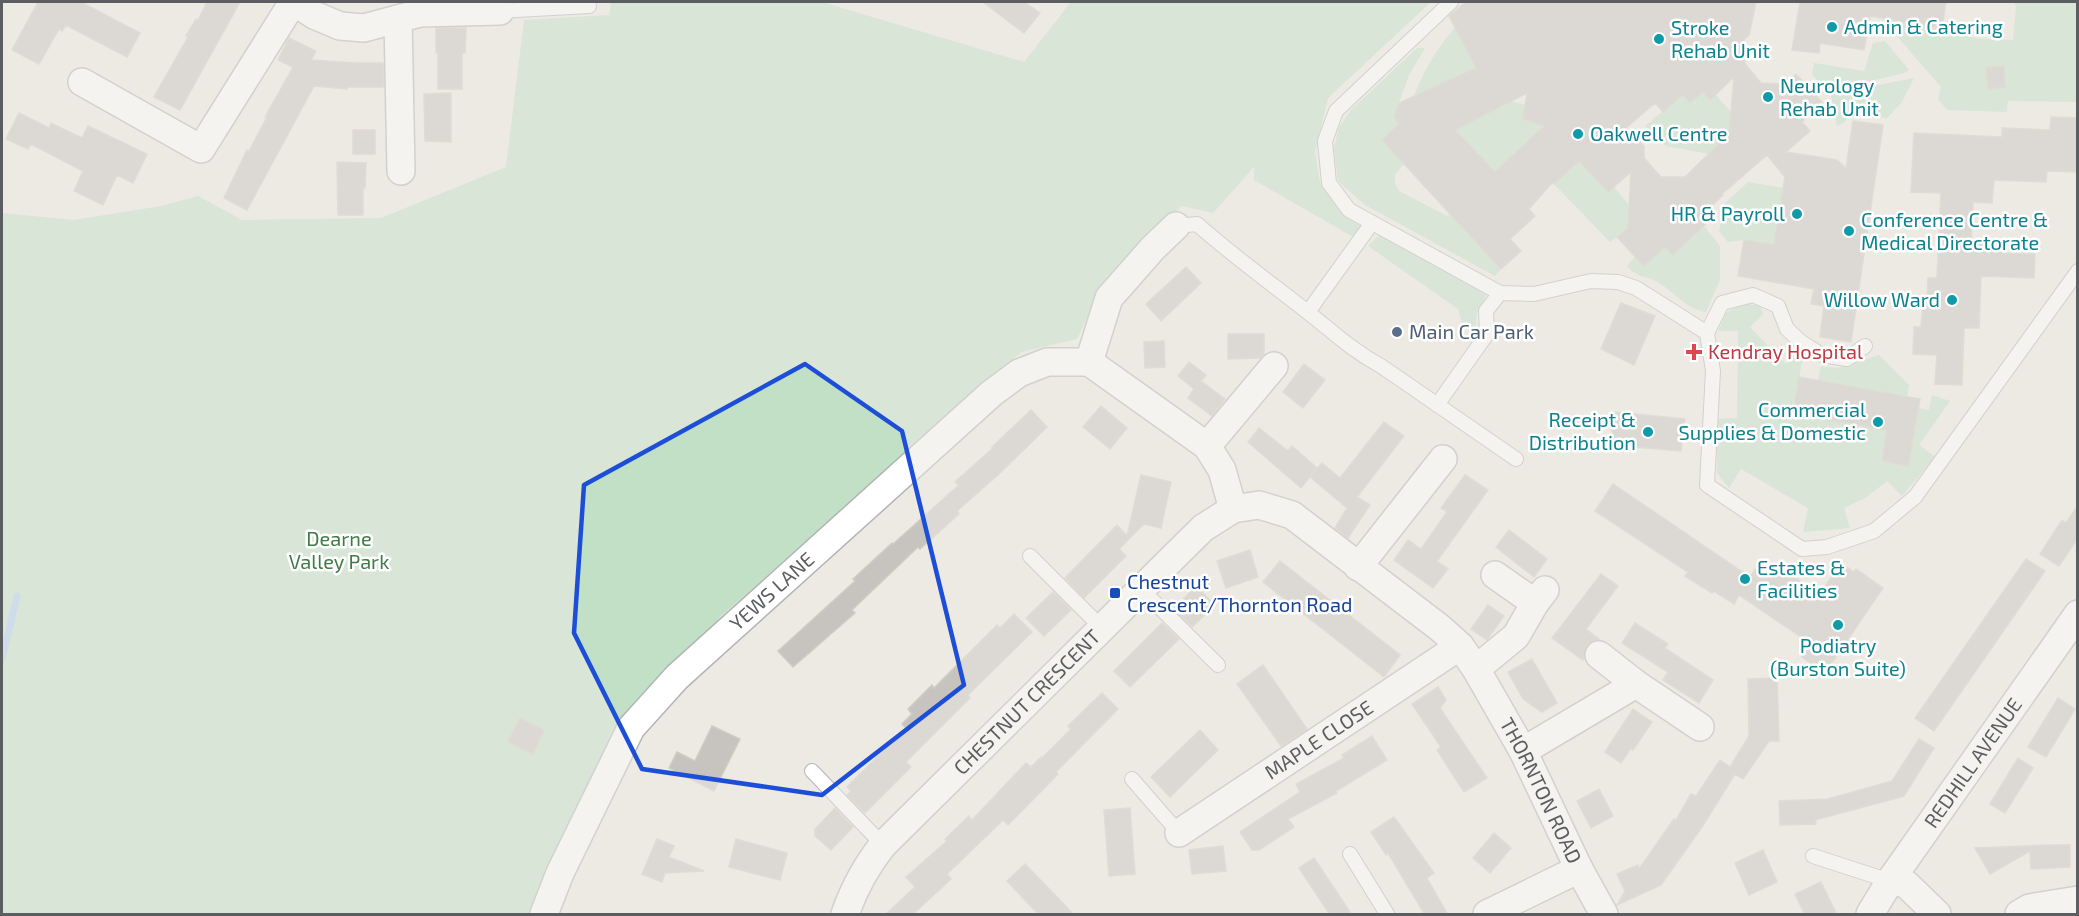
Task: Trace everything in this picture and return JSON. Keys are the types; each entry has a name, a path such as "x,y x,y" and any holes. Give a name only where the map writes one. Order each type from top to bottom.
{"street":[{"path":"82,82 201,149 293,2 314,15 340,26 364,28 420,13 500,10"},
{"path":"398,19 401,171"},
{"path":"1176,226 1153,248 1109,298 1089,362 1207,447 1222,470 1233,509"},
{"name":"YEWS LANE","path":"544,915 560,873 631,728 677,676 992,393 1019,373 1047,362 1089,362"},
{"path":"1207,447 1274,366"},
{"path":"1358,567 1443,459"},
{"name":"THORNTON ROAD","path":"1233,509 1259,505 1292,515 1440,628 1460,646 1476,669 1523,751 1579,869 1604,915"},
{"name":"CHESTNUT CRESCENT","path":"844,915 853,892 883,844 1203,528 1233,509"},
{"path":"1476,669 1516,636 1540,597 1496,575"},
{"name":"REDHILL AVENUE","path":"1870,915 1890,881 2078,614"},
{"name":"MAPLE CLOSE","path":"1179,833 1460,646"},
{"path":"1599,655 1636,684 1700,728"},
{"path":"1523,751 1636,684"},
{"path":"1487,915 1579,869"},
{"path":"1890,881 1906,884 1937,915"},
{"path":"2019,915 2029,908 2078,900"}],"lane":[{"path":"1451,2 1336,111 1325,141 1329,183 1349,210 1500,293 1534,294 1591,281 1618,282 1636,288 1707,333"},
{"path":"500,10 589,6"},
{"path":"1308,312 1372,223"},
{"path":"1176,226 1197,224 1358,354 1381,366 1516,459"},
{"path":"1865,346 1847,359 1822,355 1801,342 1788,329 1778,306 1753,295 1722,303 1707,333 1713,371 1707,485 1802,549 1827,547 1874,531 1915,497 2078,271"},
{"path":"1437,405 1487,334 1486,311 1500,293"},
{"path":"1030,556 1103,629"},
{"path":"1142,590 1218,665"},
{"path":"812,771 883,844"},
{"path":"1132,780 1179,833"},
{"path":"1350,854 1388,915"},
{"path":"1813,856 1890,881"}],"highlighted area":[{"path":"805,364 902,431 964,685 822,795 642,769 574,633 584,485"}],"green space":[{"name":"Dearne Valley Park","path":"611,2 822,2 1024,62 1071,2 1431,2 1328,98 1315,152 1320,183 1338,208 1361,227 1355,238 1254,180 1254,167 1213,213 1182,206 1107,277 1077,339 1021,352 721,616 622,722 558,845 535,914 2,914 2,213 74,220 161,206 198,196 242,220 381,218 506,167 524,20 609,15"},
{"path":"2014,2 2077,2 2077,102 2008,101 2007,112 1947,110 1938,99 1941,87 1881,18 1942,28 1979,39 2013,40 2016,7"},
{"path":"1455,27 1476,68 1410,106 1429,65"},
{"path":"1885,41 1909,70 1829,91 1812,75 1814,63 1864,71 1873,43"},
{"path":"1417,48 1425,48 1409,75 1394,117 1399,124 1382,140 1404,164 1395,174 1395,183 1399,191 1447,216 1450,214 1501,269 1495,276 1365,205 1338,181 1334,148 1339,127 1351,110"},
{"path":"1914,78 1902,102 1887,118 1853,114 1837,126 1831,95 1852,90 1854,100 1871,98 1869,87"},
{"path":"1703,92 1715,94 1731,112 1729,134 1710,154 1666,146 1645,126 1683,95"},
{"path":"1512,101 1525,105 1523,119 1544,126 1495,172 1455,130"},
{"path":"1579,161 1614,187 1629,205 1628,228 1610,242 1554,184"},
{"path":"1748,182 1784,188 1774,245 1744,240 1728,242 1719,231 1724,204"},
{"path":"1704,226 1720,246 1720,280 1706,312 1686,304 1656,281 1636,274 1627,266 1635,257 1644,266 1665,247 1673,255"},
{"path":"1379,235 1463,279 1486,295 1477,313 1475,334 1463,326 1458,309 1368,246"},
{"path":"1743,303 1760,306 1763,314 1750,327 1786,364 1800,351 1803,355 1793,413 1887,430 1882,461 1908,465 1919,408 1929,410 1932,395 1950,401 1919,445 1935,457 1902,496 1887,481 1867,497 1844,508 1850,528 1803,532 1808,509 1806,507 1741,469 1729,488 1717,473 1717,419 1737,418 1738,331 1718,331 1726,313"},
{"path":"1879,355 1909,385 1907,397 1818,381 1821,366 1837,368"}],"building":[{"path":"38,2 81,2 140,33 127,57 66,25 62,31 59,29 39,64 12,50"},
{"path":"207,2 240,2 180,110 154,97"},
{"path":"983,2 1024,2 1040,13 1024,33"},
{"path":"1466,2 1756,2 1749,35 1738,45 1745,53 1745,64 1761,83 1785,84 1796,74 1822,102 1802,122 1810,131 1786,152 1837,160 1846,168 1853,121 1883,125 1851,342 1820,337 1824,306 1811,304 1814,289 1738,276 1744,240 1774,245 1785,177 1767,155 1722,194 1703,214 1709,221 1673,255 1665,247 1644,266 1617,237 1628,228 1631,172 1608,192 1579,161 1554,184 1553,182 1529,209 1535,216 1510,239 1521,251 1501,269 1382,140 1399,124 1394,117 1399,103 1476,68 1449,16","holes":["1734,77 1729,134 1685,177 1661,177 1644,158 1644,146 1626,128 1655,103 1663,112 1683,95 1690,103 1703,92 1710,100","1527,93 1523,119 1544,126 1495,172 1455,130"]},
{"name":"Admin & Catering","path":"1800,2 1946,2 1942,28 1870,16 1864,50 1820,43 1819,53 1792,50"},
{"path":"436,28 466,28 465,53 462,53 462,89 438,89"},
{"path":"289,38 316,51 311,60 383,63 384,87 347,87 347,89 314,86 247,210 224,198 247,150 249,151 293,67 278,60"},
{"path":"2004,66 2005,87 1988,89 1986,67"},
{"path":"451,93 451,142 425,141 424,94"},
{"path":"19,113 49,128 51,123 82,138 88,126 147,154 133,183 117,175 103,205 74,191 83,171 31,144 28,149 6,139"},
{"path":"2051,117 2078,118 2078,172 2047,171 2046,182 1994,180 1992,203 1973,202 1971,244 2003,245 2003,253 2035,254 2034,278 1981,276 1979,328 1964,328 1962,385 1935,384 1937,355 1913,354 1914,327 1921,327 1923,302 1927,298 1928,278 1937,278 1941,193 1911,192 1914,133 2002,137 2002,128 2050,130"},
{"path":"353,130 375,130 375,154 353,154"},
{"path":"337,162 366,163 363,215 338,215"},
{"path":"1186,267 1201,283 1161,321 1146,304"},
{"path":"1621,303 1655,316 1634,365 1601,349"},
{"path":"1228,334 1264,334 1264,354 1260,358 1228,359"},
{"path":"1164,341 1165,367 1145,368 1144,342"},
{"path":"1189,362 1206,375 1201,381 1225,399 1212,416 1188,398 1194,389 1178,376"},
{"path":"1304,364 1325,380 1303,408 1283,392"},
{"name":"Commercial Supplies & Domestic","path":"1799,377 1920,399 1908,466 1882,461 1887,430 1793,413"},
{"path":"1101,406 1127,428 1110,449 1083,427"},
{"path":"1031,410 1047,427 957,511 959,514 920,549 918,547 852,610 855,613 793,667 778,651 855,581 853,579 892,543 959,485 955,482"},
{"name":"Receipt & Distribution","path":"1614,412 1685,419 1681,451 1611,445"},
{"path":"1384,422 1404,436 1357,497 1370,505 1348,538 1335,528 1347,508 1310,477 1322,463 1340,478"},
{"path":"1259,428 1288,451 1292,446 1317,468 1301,488 1248,442"},
{"path":"1141,475 1171,482 1161,528 1144,524 1119,549 1126,556 1084,598 1065,578 1117,525 1127,536"},
{"path":"1465,475 1488,490 1437,561 1448,569 1433,588 1394,560 1408,540 1421,549 1447,512 1441,508"},
{"path":"1613,484 1750,577 1757,567 1769,575 1776,565 1820,594 1841,563 1854,572 1856,569 1883,588 1825,673 1802,657 1802,650 1807,641 1739,595 1734,604 1714,591 1712,593 1685,576 1688,572 1595,511"},
{"path":"2078,505 2078,538 2059,566 2040,554 2062,520 2066,523"},
{"path":"1509,530 1547,559 1534,577 1496,547"},
{"path":"1250,550 1258,577 1226,588 1217,561"},
{"path":"2026,559 2045,571 1934,731 1915,718"},
{"path":"1280,561 1400,655 1384,677 1263,582"},
{"path":"1601,574 1618,586 1586,629 1599,639 1586,646 1583,660 1552,638"},
{"path":"1196,586 1215,605 1192,627 1174,609"},
{"path":"1053,592 1071,610 1044,636 1026,618"},
{"path":"1488,605 1504,616 1487,640 1471,629"},
{"path":"1014,614 1032,632 968,695 970,698 906,762 911,767 865,813 847,795 851,791 847,787 906,728 902,724 912,714 908,709 932,685 934,688 997,625 1000,628"},
{"path":"1162,623 1179,639 1130,687 1114,671"},
{"path":"1635,623 1668,644 1665,648 1713,680 1699,703 1663,680 1668,672 1622,643"},
{"path":"1532,659 1557,703 1542,712 1523,699 1508,672"},
{"path":"1263,665 1307,729 1281,746 1237,684"},
{"path":"1777,678 1779,741 1769,741 1743,779 1735,774 1702,827 1661,885 1617,905 1625,891 1617,874 1638,865 1639,869 1674,819 1676,820 1691,794 1696,796 1720,760 1730,767 1749,736 1748,679"},
{"path":"1438,687 1446,700 1440,708 1487,778 1464,792 1437,750 1441,747 1412,704"},
{"path":"1102,693 1118,709 1056,772 1058,774 1008,825 1003,820 947,874 951,879 912,915 885,915 915,887 906,877 947,841 945,839 969,816 972,820 1026,763 1031,767 1042,758 1071,729 1068,726"},
{"path":"2058,698 2075,709 2046,757 2028,747"},
{"path":"1633,709 1652,722 1621,763 1605,752"},
{"path":"520,718 544,730 533,754 508,742"},
{"path":"712,726 740,739 714,791 669,768 677,752 695,761"},
{"path":"1200,730 1218,750 1170,797 1151,777"},
{"path":"1372,736 1387,760 1336,791 1337,793 1288,819 1294,827 1259,850 1252,850 1240,832 1300,792 1296,784 1344,758 1342,755"},
{"path":"1919,739 1934,748 1904,796 1815,820 1816,824 1780,825 1779,801 1828,799 1892,781"},
{"path":"2018,758 2033,768 2005,813 1990,804"},
{"path":"1599,789 1613,816 1591,828 1577,801"},
{"path":"835,808 853,827 831,850 815,836 815,829"},
{"path":"1130,808 1135,874 1109,876 1104,810"},
{"path":"1394,817 1434,873 1427,878 1448,915 1425,915 1388,853 1386,855 1371,832"},
{"path":"1494,833 1511,848 1490,873 1473,858"},
{"path":"657,839 674,846 669,857 704,871 665,873 662,882 642,874"},
{"path":"736,839 787,853 780,880 729,867"},
{"path":"2070,845 2070,867 2031,869 2030,851 1990,874 1975,848"},
{"path":"1223,846 1226,871 1192,874 1189,850"},
{"path":"1763,850 1777,882 1749,895 1735,863"},
{"path":"1314,858 1352,915 1330,915 1299,868"},
{"path":"1025,864 1074,915 1039,915 1007,881"},
{"path":"1821,882 1837,915 1805,915 1795,894"}],"waterway":[{"path":"2,660 17,596"}],"place":[{"name":"Admin & Catering","path":"1832,27"},
{"name":"Stroke Rehab Unit","path":"1659,39"},
{"name":"Neurology Rehab Unit","path":"1768,97"},
{"name":"Oakwell Centre","path":"1578,134"},
{"name":"HR & Payroll","path":"1797,214"},
{"name":"Conference Centre & Medical Directorate","path":"1849,231"},
{"name":"Willow Ward","path":"1952,300"},
{"name":"Main Car Park","path":"1397,332"},
{"name":"Kendray Hospital","path":"1694,352"},
{"name":"Commercial Supplies & Domestic","path":"1878,422"},
{"name":"Receipt & Distribution","path":"1648,432"},
{"name":"Estates & Facilities","path":"1745,579"},
{"name":"Chestnut Crescent/Thornton Road","path":"1115,593"},
{"name":"Podiatry (Burston Suite)","path":"1838,625"}]}
